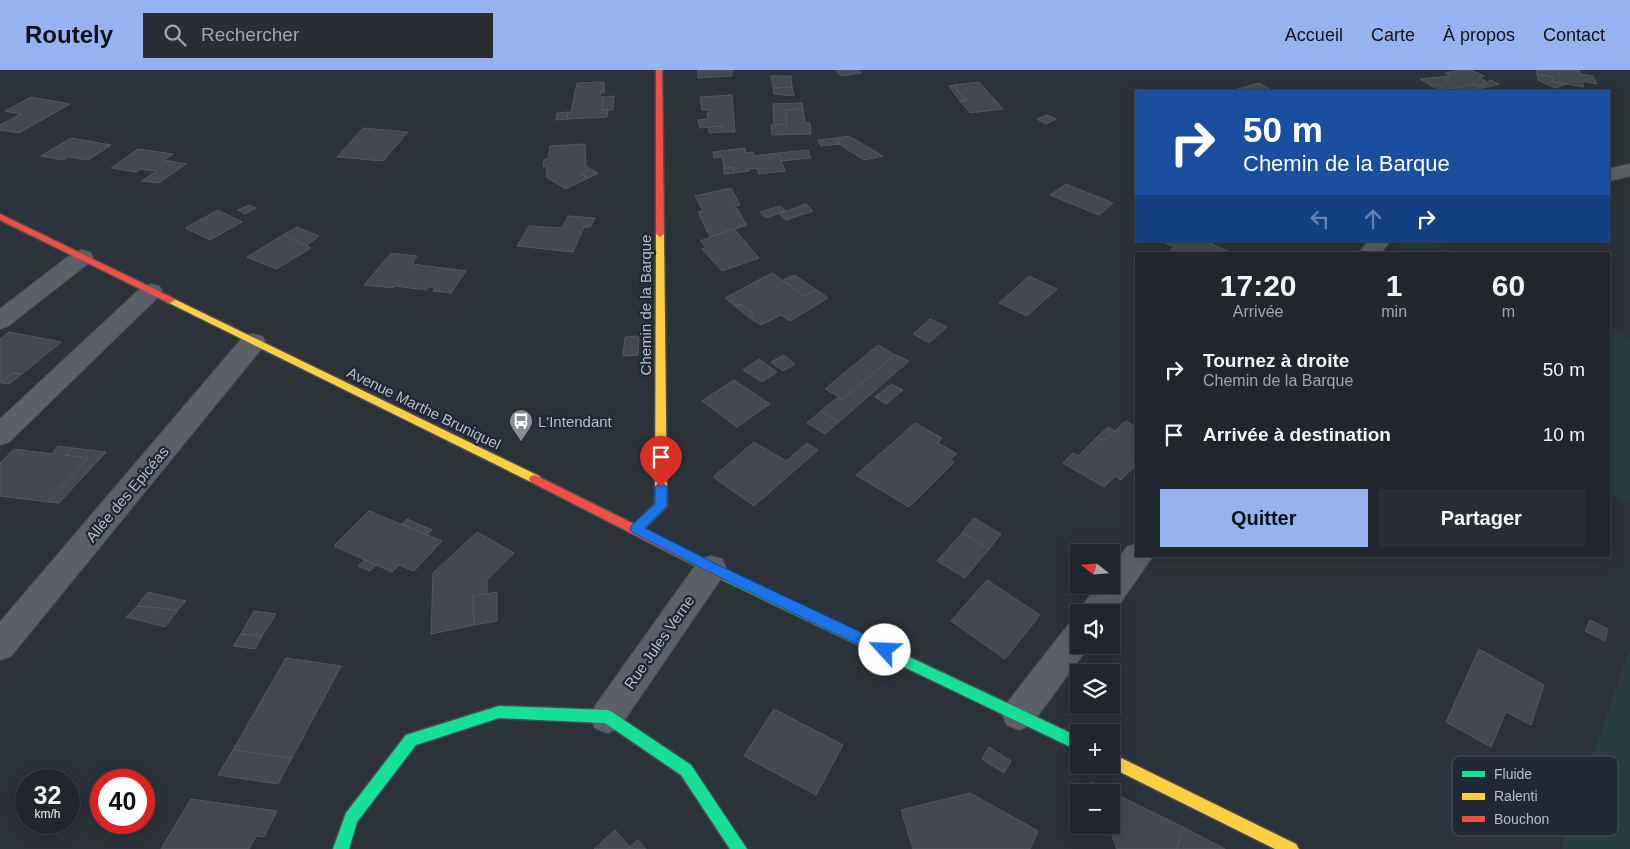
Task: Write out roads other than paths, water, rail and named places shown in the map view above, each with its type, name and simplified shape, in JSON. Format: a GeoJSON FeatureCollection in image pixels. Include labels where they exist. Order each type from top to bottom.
{"type":"FeatureCollection","features":[{"type":"Feature","properties":{"kind":"street","name":"Chemin de la Barque"},"geometry":{"type":"LineString","coordinates":[[636,529],[661,506],[659,70]]}},
{"type":"Feature","properties":{"kind":"street"},"geometry":{"type":"LineString","coordinates":[[1610,175],[1630,170]]}},
{"type":"Feature","properties":{"kind":"street","name":"Avenue Marthe Bruniquel"},"geometry":{"type":"LineString","coordinates":[[0,217],[636,529],[711,568],[1070,740]]}},
{"type":"Feature","properties":{"kind":"street"},"geometry":{"type":"LineString","coordinates":[[1371,252],[1378,242]]}},
{"type":"Feature","properties":{"kind":"street"},"geometry":{"type":"LineString","coordinates":[[0,321],[82,257]]}},
{"type":"Feature","properties":{"kind":"street"},"geometry":{"type":"LineString","coordinates":[[0,434],[151,291]]}},
{"type":"Feature","properties":{"kind":"street","name":"Allée des Epicéas"},"geometry":{"type":"LineString","coordinates":[[0,646],[253,342]]}},
{"type":"Feature","properties":{"kind":"street"},"geometry":{"type":"LineString","coordinates":[[1102,604],[1137,557]]}},
{"type":"Feature","properties":{"kind":"street","name":"Rue Jules Verne"},"geometry":{"type":"LineString","coordinates":[[607,716],[711,568]]}},
{"type":"Feature","properties":{"kind":"street"},"geometry":{"type":"LineString","coordinates":[[1019,714],[1070,647]]}},
{"type":"Feature","properties":{"kind":"street"},"geometry":{"type":"LineString","coordinates":[[341,849],[351,818],[411,740],[500,712],[607,716],[686,770],[739,849]]}},
{"type":"Feature","properties":{"kind":"street"},"geometry":{"type":"LineString","coordinates":[[1120,764],[1291,849]]}},
{"type":"Feature","properties":{"kind":"place","name":"L'Intendant"},"geometry":{"type":"Point","coordinates":[521,442]}}]}
